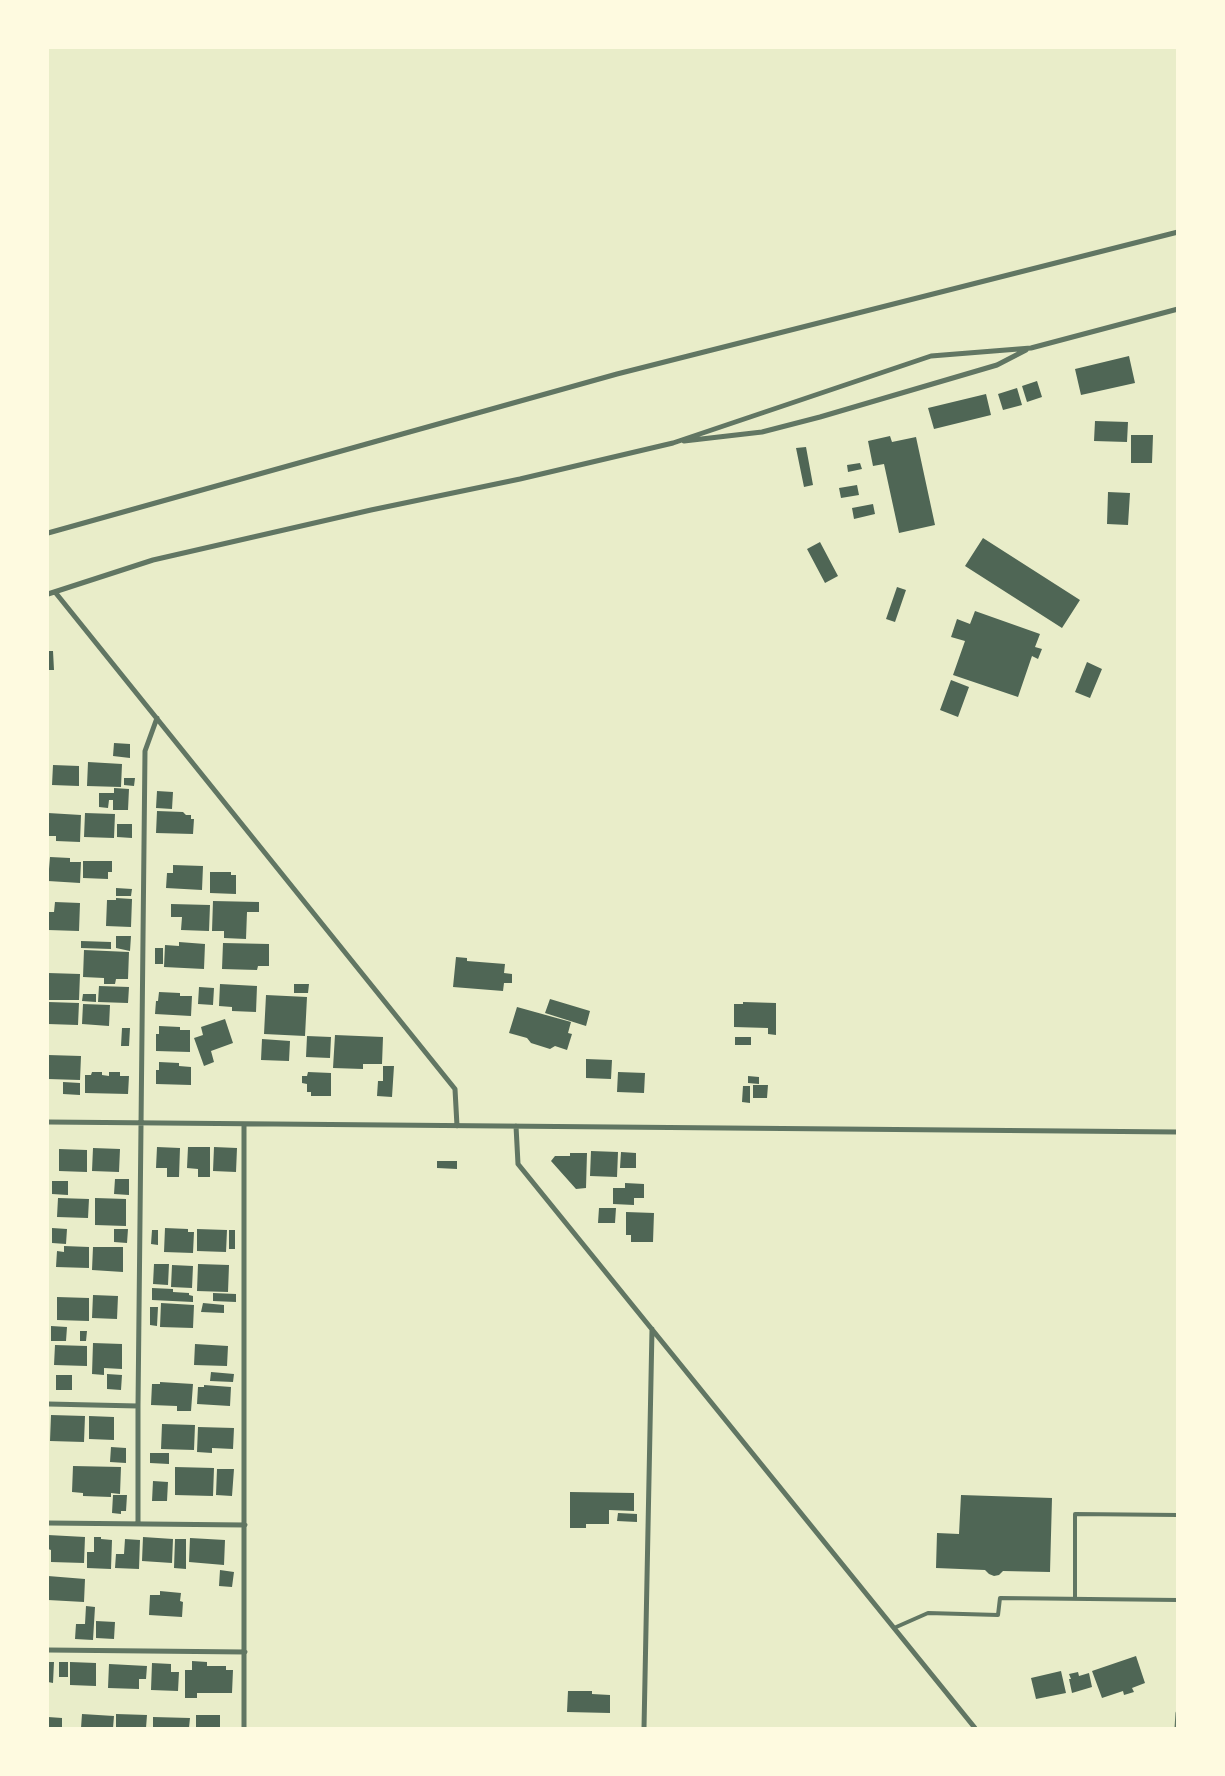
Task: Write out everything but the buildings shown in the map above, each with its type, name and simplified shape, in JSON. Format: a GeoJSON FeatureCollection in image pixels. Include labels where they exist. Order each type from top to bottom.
{"type":"FeatureCollection","features":[{"type":"Feature","properties":{"kind":"street"},"geometry":{"type":"LineString","coordinates":[[48,533],[617,374],[1178,232]]}},
{"type":"Feature","properties":{"kind":"street"},"geometry":{"type":"LineString","coordinates":[[48,594],[153,560],[371,510],[520,479],[673,443],[931,356],[1030,348],[1178,309]]}},
{"type":"Feature","properties":{"kind":"street"},"geometry":{"type":"LineString","coordinates":[[673,443],[762,432],[820,417],[997,364],[1030,348]]}},
{"type":"Feature","properties":{"kind":"street"},"geometry":{"type":"LineString","coordinates":[[54,592],[455,1088],[456,1126]]}},
{"type":"Feature","properties":{"kind":"street"},"geometry":{"type":"LineString","coordinates":[[138,1524],[144,751],[157,718]]}},
{"type":"Feature","properties":{"kind":"street"},"geometry":{"type":"LineString","coordinates":[[48,1122],[1178,1132]]}},
{"type":"Feature","properties":{"kind":"street"},"geometry":{"type":"LineString","coordinates":[[244,1124],[244,1728]]}},
{"type":"Feature","properties":{"kind":"street"},"geometry":{"type":"LineString","coordinates":[[516,1126],[518,1164],[975,1728]]}},
{"type":"Feature","properties":{"kind":"street"},"geometry":{"type":"LineString","coordinates":[[644,1728],[652,1328]]}},
{"type":"Feature","properties":{"kind":"street"},"geometry":{"type":"LineString","coordinates":[[48,1404],[138,1406]]}},
{"type":"Feature","properties":{"kind":"street"},"geometry":{"type":"LineString","coordinates":[[48,1523],[245,1526]]}},
{"type":"Feature","properties":{"kind":"street"},"geometry":{"type":"LineString","coordinates":[[48,1650],[244,1652]]}},
{"type":"Feature","properties":{"kind":"street"},"geometry":{"type":"LineString","coordinates":[[1177,1728],[1178,1713]]}},
{"type":"Feature","properties":{"kind":"lane"},"geometry":{"type":"LineString","coordinates":[[1075,1599],[1075,1514],[1178,1515]]}},
{"type":"Feature","properties":{"kind":"lane"},"geometry":{"type":"LineString","coordinates":[[894,1628],[928,1613],[998,1615],[1000,1598],[1178,1600]]}}]}
